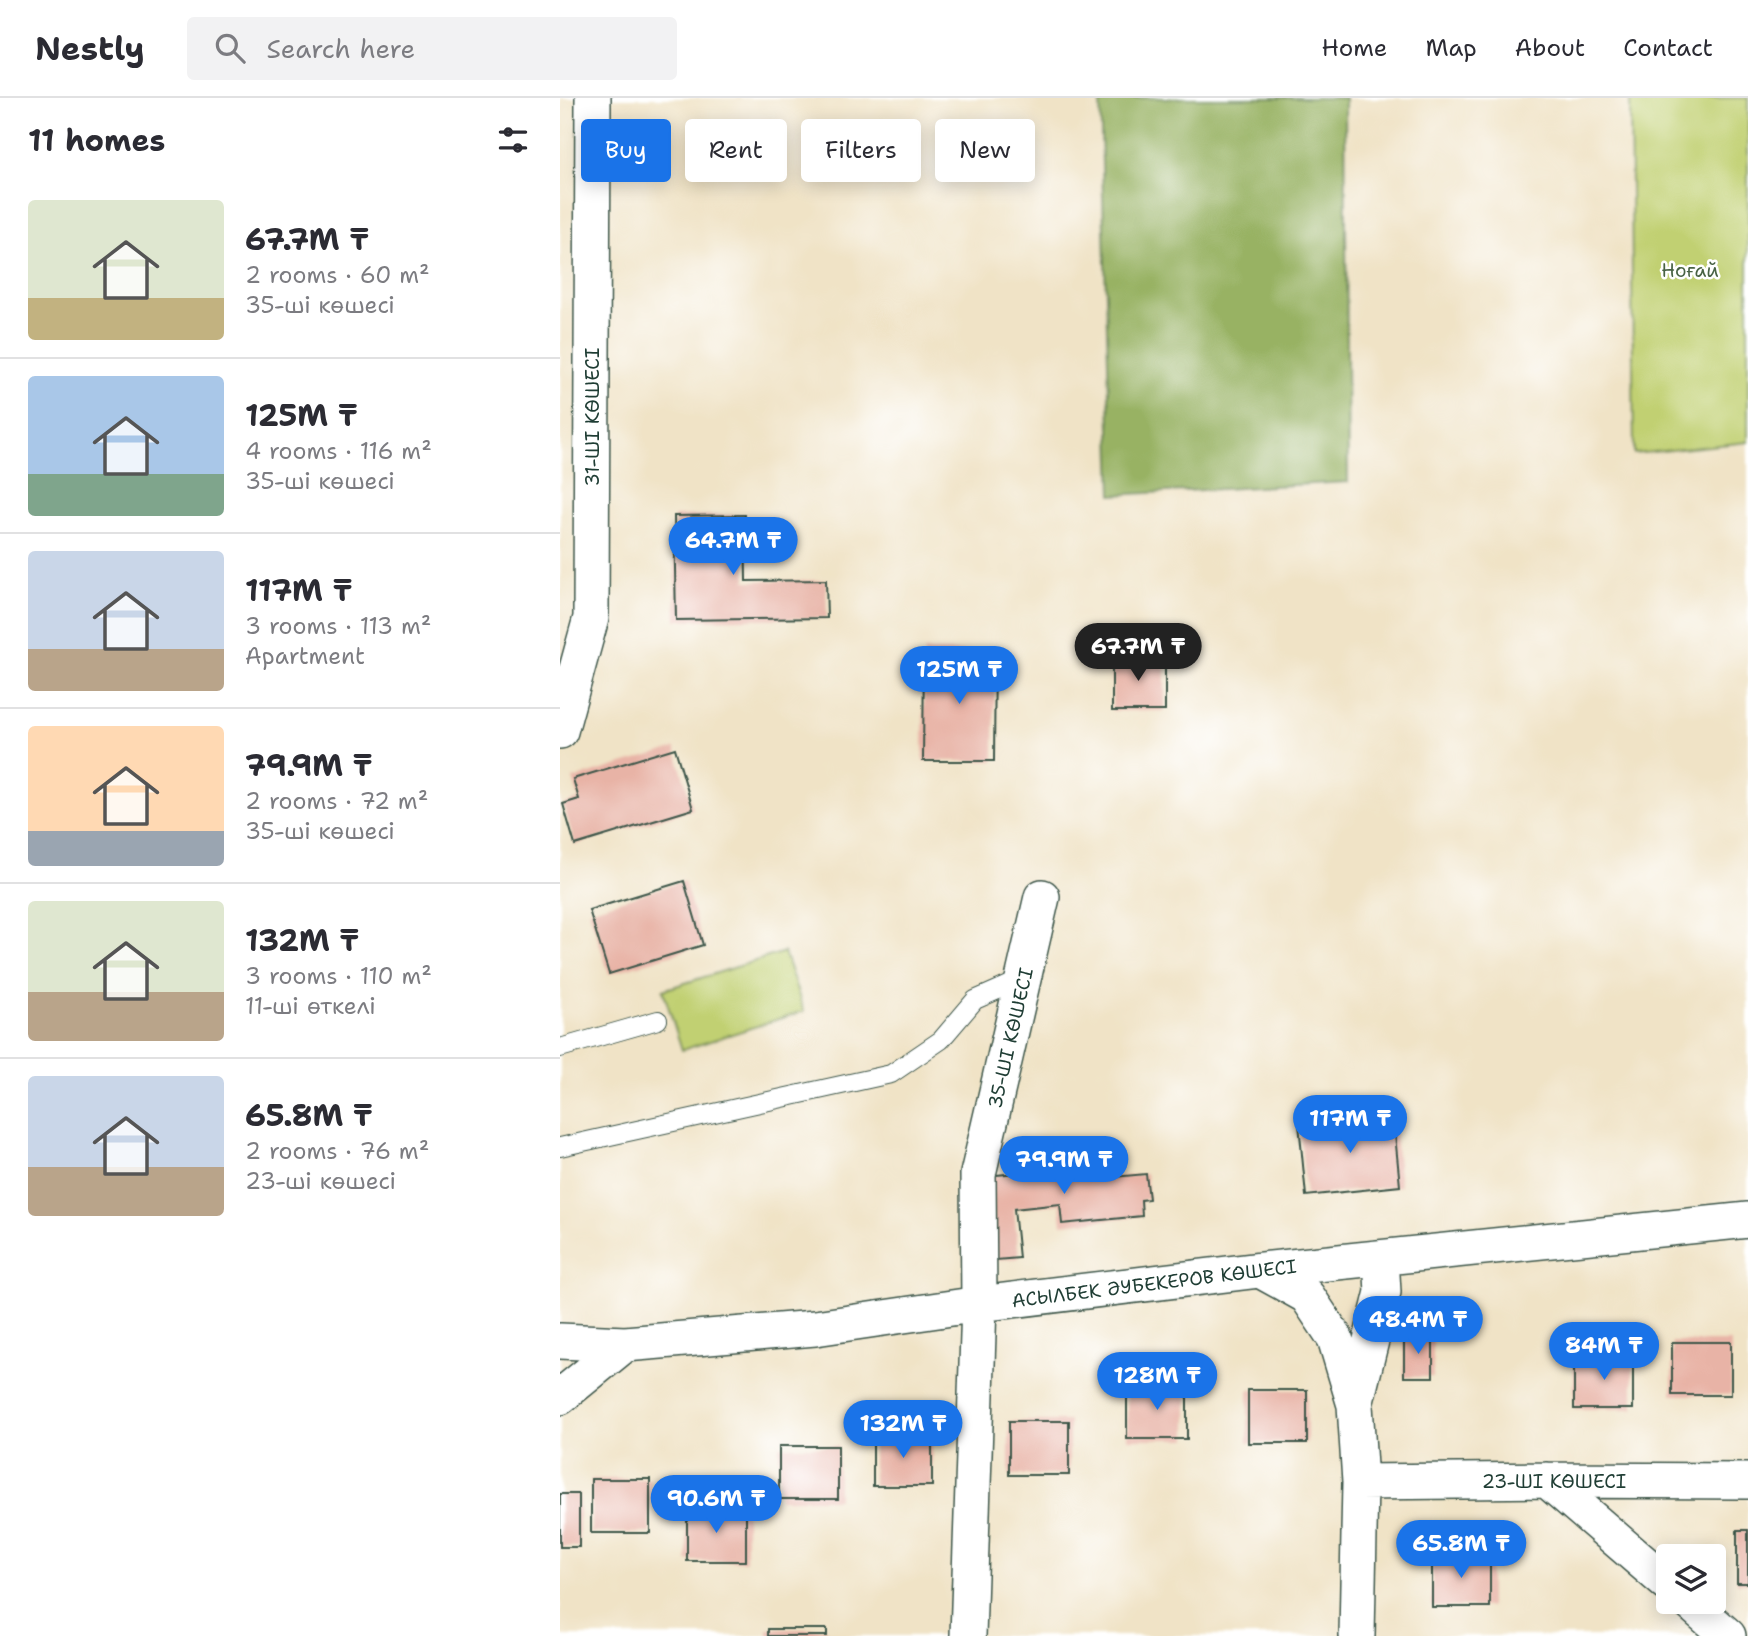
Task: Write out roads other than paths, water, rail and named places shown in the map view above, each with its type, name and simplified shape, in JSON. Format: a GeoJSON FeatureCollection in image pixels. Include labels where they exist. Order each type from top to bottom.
{"type":"FeatureCollection","features":[{"type":"Feature","properties":{"kind":"street","name":"31-ШІ КӨШЕСІ"},"geometry":{"type":"LineString","coordinates":[[560,731],[591,618],[593,98]]}},
{"type":"Feature","properties":{"kind":"street","name":"35-ШІ КӨШЕСІ"},"geometry":{"type":"LineString","coordinates":[[968,1636],[979,1304],[978,1174],[1042,897]]}},
{"type":"Feature","properties":{"kind":"street","name":"АСЫЛБЕК ӘУБЕКЕРОВ КӨШЕСІ"},"geometry":{"type":"LineString","coordinates":[[560,1341],[625,1344],[815,1328],[979,1304],[1260,1270],[1748,1220]]}},
{"type":"Feature","properties":{"kind":"street"},"geometry":{"type":"LineString","coordinates":[[1355,1405],[1383,1293],[1381,1258]]}},
{"type":"Feature","properties":{"kind":"street"},"geometry":{"type":"LineString","coordinates":[[1260,1270],[1307,1296],[1335,1338],[1355,1405],[1360,1482],[1357,1636]]}},
{"type":"Feature","properties":{"kind":"street"},"geometry":{"type":"LineString","coordinates":[[560,1398],[625,1344]]}},
{"type":"Feature","properties":{"kind":"street"},"geometry":{"type":"LineString","coordinates":[[1547,1480],[1656,1574]]}},
{"type":"Feature","properties":{"kind":"street","name":"23-ШІ КӨШЕСІ"},"geometry":{"type":"LineString","coordinates":[[1360,1482],[1748,1482]]}},
{"type":"Feature","properties":{"kind":"street"},"geometry":{"type":"LineString","coordinates":[[1703,1614],[1728,1636]]}},
{"type":"Feature","properties":{"kind":"lane"},"geometry":{"type":"LineString","coordinates":[[560,1147],[891,1074],[941,1040],[975,1000],[1025,978]]}},
{"type":"Feature","properties":{"kind":"lane"},"geometry":{"type":"LineString","coordinates":[[560,1048],[658,1020]]}},
{"type":"Feature","properties":{"kind":"park label","name":"Ноғай"},"geometry":{"type":"Point","coordinates":[1690,270]}}]}
